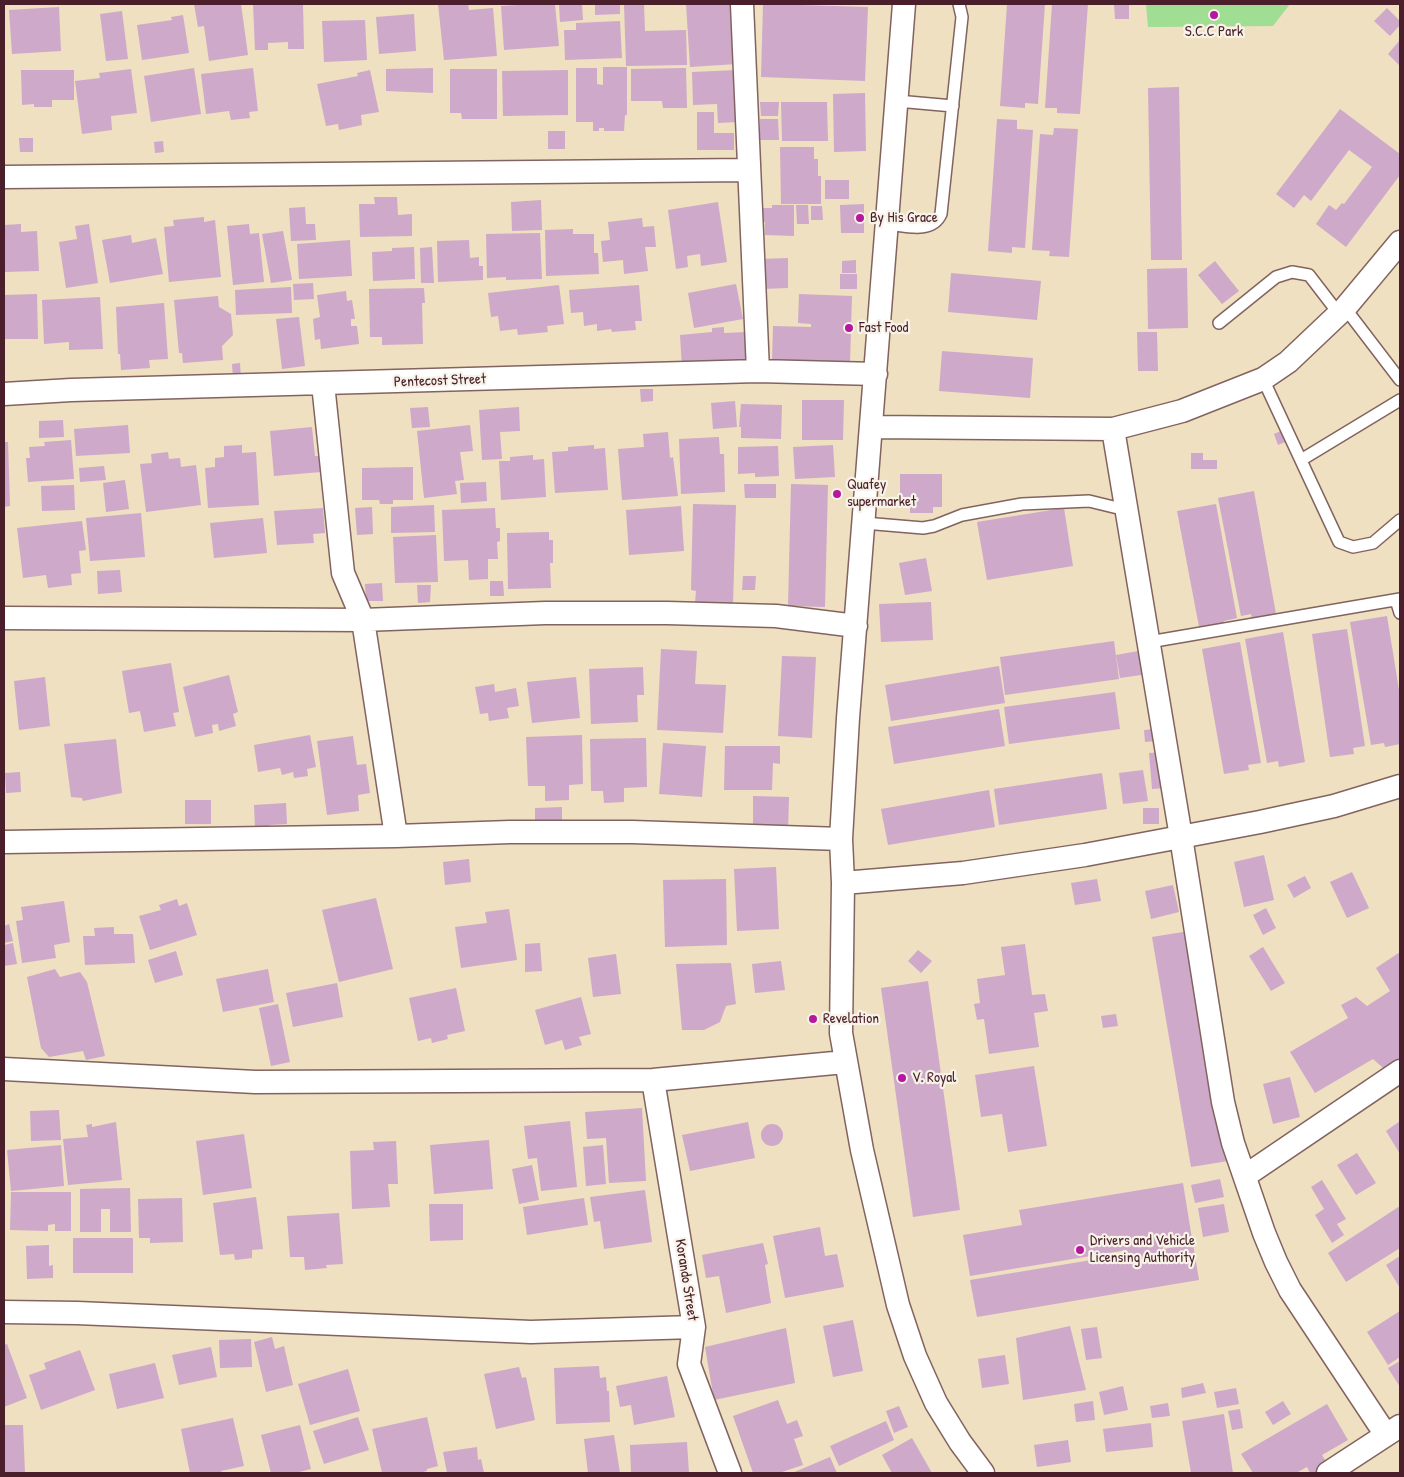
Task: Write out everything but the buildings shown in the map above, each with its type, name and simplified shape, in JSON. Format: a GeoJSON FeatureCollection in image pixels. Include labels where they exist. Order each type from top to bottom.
{"type":"FeatureCollection","features":[{"type":"Feature","properties":{"kind":"street"},"geometry":{"type":"LineString","coordinates":[[742,4],[758,371]]}},
{"type":"Feature","properties":{"kind":"street"},"geometry":{"type":"LineString","coordinates":[[904,4],[841,839],[843,882],[841,1033],[866,1169],[898,1305],[915,1356],[936,1403],[960,1442],[983,1473]]}},
{"type":"Feature","properties":{"kind":"street"},"geometry":{"type":"LineString","coordinates":[[4,177],[748,170]]}},
{"type":"Feature","properties":{"kind":"street"},"geometry":{"type":"LineString","coordinates":[[872,427],[1113,429],[1182,411],[1263,379],[1288,362],[1342,311],[1400,242]]}},
{"type":"Feature","properties":{"kind":"street","name":"Pentecost Street"},"geometry":{"type":"LineString","coordinates":[[4,394],[71,390],[758,371],[876,374]]}},
{"type":"Feature","properties":{"kind":"street"},"geometry":{"type":"LineString","coordinates":[[323,384],[343,573],[363,620],[396,836]]}},
{"type":"Feature","properties":{"kind":"street"},"geometry":{"type":"LineString","coordinates":[[1113,429],[1182,837],[1223,1102],[1233,1143],[1264,1233],[1290,1290],[1393,1431],[1328,1473]]}},
{"type":"Feature","properties":{"kind":"street"},"geometry":{"type":"LineString","coordinates":[[4,618],[363,620],[546,613],[668,613],[776,616],[856,626]]}},
{"type":"Feature","properties":{"kind":"street"},"geometry":{"type":"LineString","coordinates":[[843,882],[963,873],[1085,855],[1334,806],[1400,786]]}},
{"type":"Feature","properties":{"kind":"street"},"geometry":{"type":"LineString","coordinates":[[4,842],[396,836],[510,832],[632,832],[841,839]]}},
{"type":"Feature","properties":{"kind":"street"},"geometry":{"type":"LineString","coordinates":[[4,1069],[255,1082],[653,1080],[845,1062]]}},
{"type":"Feature","properties":{"kind":"street"},"geometry":{"type":"LineString","coordinates":[[1245,1176],[1400,1072]]}},
{"type":"Feature","properties":{"kind":"street","name":"Korando Street"},"geometry":{"type":"LineString","coordinates":[[653,1080],[694,1327],[689,1364],[730,1473]]}},
{"type":"Feature","properties":{"kind":"street"},"geometry":{"type":"LineString","coordinates":[[4,1312],[77,1312],[531,1332],[694,1327]]}},
{"type":"Feature","properties":{"kind":"lane"},"geometry":{"type":"LineString","coordinates":[[887,224],[931,226],[938,221],[941,214],[962,17],[958,4]]}},
{"type":"Feature","properties":{"kind":"lane"},"geometry":{"type":"LineString","coordinates":[[897,101],[953,106]]}},
{"type":"Feature","properties":{"kind":"lane"},"geometry":{"type":"LineString","coordinates":[[1219,323],[1276,277],[1292,272],[1309,276],[1342,311],[1400,380]]}},
{"type":"Feature","properties":{"kind":"lane"},"geometry":{"type":"LineString","coordinates":[[1263,379],[1339,542],[1354,547],[1373,543],[1400,520]]}},
{"type":"Feature","properties":{"kind":"lane"},"geometry":{"type":"LineString","coordinates":[[1301,460],[1400,400]]}},
{"type":"Feature","properties":{"kind":"lane"},"geometry":{"type":"LineString","coordinates":[[864,523],[923,528],[934,526],[962,515],[1022,504],[1088,501],[1126,510]]}},
{"type":"Feature","properties":{"kind":"lane"},"geometry":{"type":"LineString","coordinates":[[1149,642],[1398,599],[1400,613]]}},
{"type":"Feature","properties":{"kind":"green space","name":"S.C.C Park"},"geometry":{"type":"Polygon","coordinates":[[[1146,4],[1290,4],[1273,26],[1148,27],[1146,4]]]}},
{"type":"Feature","properties":{"kind":"place","name":"S.C.C Park"},"geometry":{"type":"Point","coordinates":[1214,15]}},
{"type":"Feature","properties":{"kind":"place","name":"By His Grace"},"geometry":{"type":"Point","coordinates":[860,218]}},
{"type":"Feature","properties":{"kind":"place","name":"Fast Food"},"geometry":{"type":"Point","coordinates":[849,328]}},
{"type":"Feature","properties":{"kind":"place","name":"Quafey supermarket"},"geometry":{"type":"Point","coordinates":[837,494]}},
{"type":"Feature","properties":{"kind":"place","name":"Revelation"},"geometry":{"type":"Point","coordinates":[813,1019]}},
{"type":"Feature","properties":{"kind":"place","name":"V. Royal"},"geometry":{"type":"Point","coordinates":[902,1078]}},
{"type":"Feature","properties":{"kind":"place","name":"Drivers and Vehicle Licensing Authority"},"geometry":{"type":"Point","coordinates":[1080,1250]}}]}
